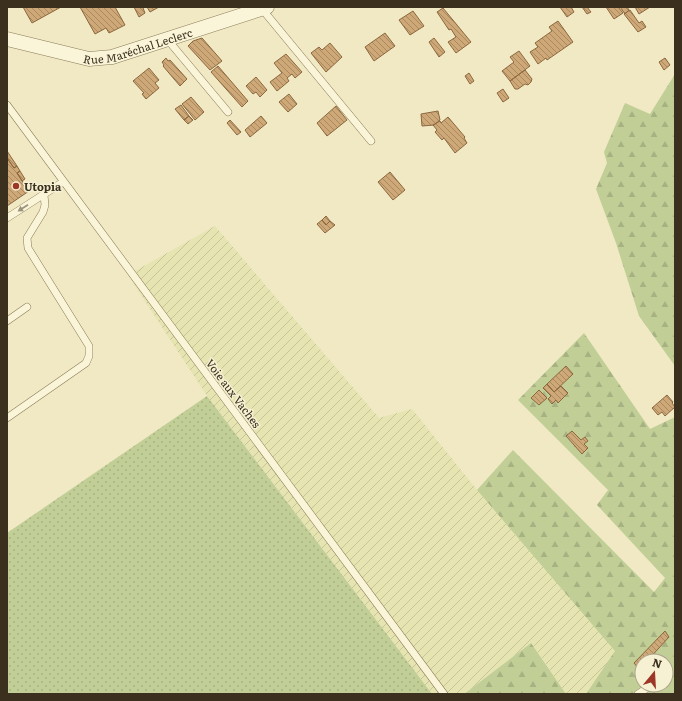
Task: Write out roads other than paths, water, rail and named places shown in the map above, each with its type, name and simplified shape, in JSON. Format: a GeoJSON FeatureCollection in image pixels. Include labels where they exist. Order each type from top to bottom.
{"type":"FeatureCollection","features":[{"type":"Feature","properties":{"kind":"street","name":"Rue Maréchal Leclerc"},"geometry":{"type":"LineString","coordinates":[[7,39],[89,59],[112,57],[264,8]]}},
{"type":"Feature","properties":{"kind":"lane"},"geometry":{"type":"LineString","coordinates":[[264,8],[371,141]]}},
{"type":"Feature","properties":{"kind":"lane"},"geometry":{"type":"LineString","coordinates":[[167,39],[228,112]]}},
{"type":"Feature","properties":{"kind":"lane","name":"Voie aux Vaches"},"geometry":{"type":"LineString","coordinates":[[7,105],[444,694]]}},
{"type":"Feature","properties":{"kind":"lane"},"geometry":{"type":"LineString","coordinates":[[7,218],[63,182]]}},
{"type":"Feature","properties":{"kind":"lane"},"geometry":{"type":"LineString","coordinates":[[7,418],[86,363],[89,356],[88,346],[28,248],[27,238],[45,205],[44,195]]}},
{"type":"Feature","properties":{"kind":"lane"},"geometry":{"type":"LineString","coordinates":[[7,321],[27,307]]}},
{"type":"Feature","properties":{"kind":"place","name":"Utopia"},"geometry":{"type":"Point","coordinates":[16,186]}}]}
